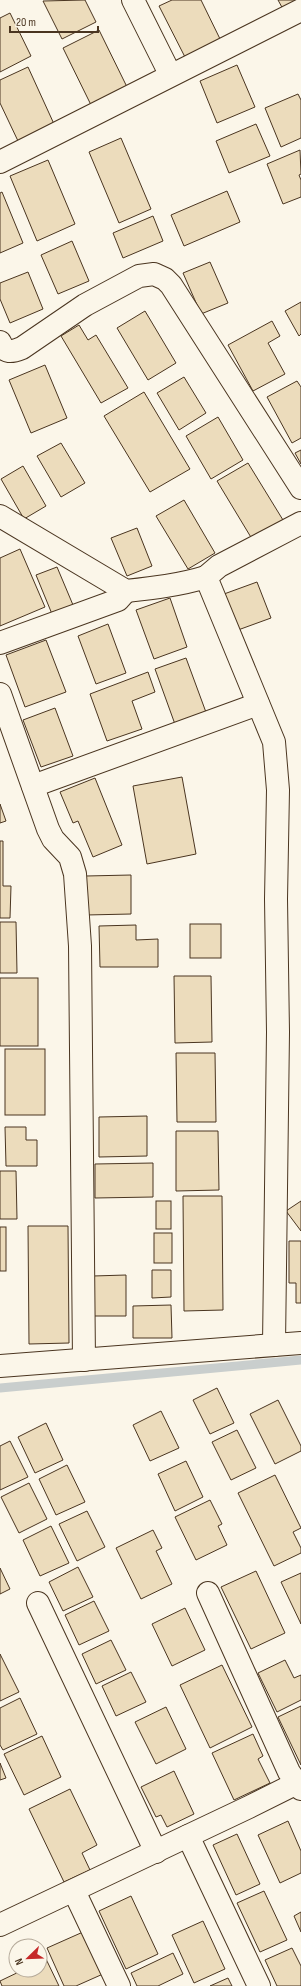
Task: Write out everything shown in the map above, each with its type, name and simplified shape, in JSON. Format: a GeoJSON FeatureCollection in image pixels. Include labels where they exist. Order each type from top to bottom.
{"type":"FeatureCollection","features":[{"type":"Feature","properties":{"kind":"street"},"geometry":{"type":"LineString","coordinates":[[133,0],[170,74]]}},
{"type":"Feature","properties":{"kind":"street"},"geometry":{"type":"LineString","coordinates":[[0,162],[170,74],[301,10]]}},
{"type":"Feature","properties":{"kind":"street"},"geometry":{"type":"LineString","coordinates":[[0,342],[4,350],[9,352],[15,351],[85,305],[139,276],[154,274],[165,279],[171,285],[301,488]]}},
{"type":"Feature","properties":{"kind":"street"},"geometry":{"type":"LineString","coordinates":[[0,516],[126,590],[146,590],[188,583],[206,577],[219,566],[301,523]]}},
{"type":"Feature","properties":{"kind":"street"},"geometry":{"type":"LineString","coordinates":[[206,577],[274,742],[278,790],[276,899],[278,1032],[274,1345]]}},
{"type":"Feature","properties":{"kind":"street"},"geometry":{"type":"LineString","coordinates":[[0,643],[118,600],[126,590]]}},
{"type":"Feature","properties":{"kind":"street"},"geometry":{"type":"LineString","coordinates":[[0,694],[53,839],[70,857],[75,874],[80,946],[84,1360]]}},
{"type":"Feature","properties":{"kind":"street"},"geometry":{"type":"LineString","coordinates":[[33,786],[258,704]]}},
{"type":"Feature","properties":{"kind":"street"},"geometry":{"type":"LineString","coordinates":[[0,1366],[301,1343]]}},
{"type":"Feature","properties":{"kind":"street"},"geometry":{"type":"LineString","coordinates":[[0,1926],[300,1784],[289,1772],[208,1593]]}},
{"type":"Feature","properties":{"kind":"street"},"geometry":{"type":"LineString","coordinates":[[38,1602],[156,1852]]}},
{"type":"Feature","properties":{"kind":"street"},"geometry":{"type":"LineString","coordinates":[[188,1836],[259,1986]]}},
{"type":"Feature","properties":{"kind":"street"},"geometry":{"type":"LineString","coordinates":[[74,1891],[119,1986]]}},
{"type":"Feature","properties":{"kind":"building"},"geometry":{"type":"Polygon","coordinates":[[[85,0],[96,22],[62,39],[43,1],[85,0]]]}},
{"type":"Feature","properties":{"kind":"building"},"geometry":{"type":"Polygon","coordinates":[[[172,0],[201,0],[222,43],[187,61],[159,6],[172,0]]]}},
{"type":"Feature","properties":{"kind":"building"},"geometry":{"type":"Polygon","coordinates":[[[278,0],[301,0],[284,11],[278,0]]]}},
{"type":"Feature","properties":{"kind":"building"},"geometry":{"type":"Polygon","coordinates":[[[10,13],[31,56],[0,72],[0,18],[10,13]]]}},
{"type":"Feature","properties":{"kind":"building"},"geometry":{"type":"Polygon","coordinates":[[[99,30],[128,89],[92,107],[63,48],[99,30]]]}},
{"type":"Feature","properties":{"kind":"building"},"geometry":{"type":"Polygon","coordinates":[[[237,65],[255,107],[217,123],[200,81],[237,65]]]}},
{"type":"Feature","properties":{"kind":"building"},"geometry":{"type":"Polygon","coordinates":[[[28,67],[54,124],[18,141],[0,103],[0,80],[28,67]]]}},
{"type":"Feature","properties":{"kind":"building"},"geometry":{"type":"Polygon","coordinates":[[[298,94],[301,100],[301,138],[281,147],[265,108],[298,94]]]}},
{"type":"Feature","properties":{"kind":"building"},"geometry":{"type":"Polygon","coordinates":[[[256,124],[270,156],[229,173],[216,141],[256,124]]]}},
{"type":"Feature","properties":{"kind":"building"},"geometry":{"type":"Polygon","coordinates":[[[121,138],[151,209],[119,223],[89,152],[121,138]]]}},
{"type":"Feature","properties":{"kind":"building"},"geometry":{"type":"Polygon","coordinates":[[[300,150],[301,174],[299,175],[301,180],[301,197],[283,204],[267,164],[300,150]]]}},
{"type":"Feature","properties":{"kind":"building"},"geometry":{"type":"Polygon","coordinates":[[[48,160],[75,224],[37,241],[10,176],[48,160]]]}},
{"type":"Feature","properties":{"kind":"building"},"geometry":{"type":"Polygon","coordinates":[[[227,191],[240,222],[184,246],[171,215],[227,191]]]}},
{"type":"Feature","properties":{"kind":"building"},"geometry":{"type":"Polygon","coordinates":[[[2,192],[23,243],[0,253],[0,193],[2,192]]]}},
{"type":"Feature","properties":{"kind":"building"},"geometry":{"type":"Polygon","coordinates":[[[153,216],[163,241],[123,258],[113,233],[153,216]]]}},
{"type":"Feature","properties":{"kind":"building"},"geometry":{"type":"Polygon","coordinates":[[[72,241],[89,281],[58,294],[41,255],[72,241]]]}},
{"type":"Feature","properties":{"kind":"building"},"geometry":{"type":"Polygon","coordinates":[[[210,262],[228,303],[201,314],[183,273],[210,262]]]}},
{"type":"Feature","properties":{"kind":"building"},"geometry":{"type":"Polygon","coordinates":[[[28,272],[43,309],[10,323],[0,299],[0,283],[28,272]]]}},
{"type":"Feature","properties":{"kind":"building"},"geometry":{"type":"Polygon","coordinates":[[[301,302],[301,334],[299,336],[285,311],[301,302]]]}},
{"type":"Feature","properties":{"kind":"building"},"geometry":{"type":"Polygon","coordinates":[[[145,311],[176,363],[148,380],[117,328],[145,311]]]}},
{"type":"Feature","properties":{"kind":"building"},"geometry":{"type":"Polygon","coordinates":[[[272,321],[280,336],[268,343],[285,374],[253,391],[228,345],[272,321]]]}},
{"type":"Feature","properties":{"kind":"building"},"geometry":{"type":"Polygon","coordinates":[[[79,325],[88,340],[96,335],[128,388],[101,403],[61,336],[79,325]]]}},
{"type":"Feature","properties":{"kind":"building"},"geometry":{"type":"Polygon","coordinates":[[[45,365],[67,418],[31,433],[9,380],[45,365]]]}},
{"type":"Feature","properties":{"kind":"building"},"geometry":{"type":"Polygon","coordinates":[[[184,377],[206,413],[179,430],[157,393],[184,377]]]}},
{"type":"Feature","properties":{"kind":"building"},"geometry":{"type":"Polygon","coordinates":[[[297,381],[301,387],[301,438],[292,443],[267,397],[297,381]]]}},
{"type":"Feature","properties":{"kind":"building"},"geometry":{"type":"Polygon","coordinates":[[[144,392],[190,469],[150,492],[104,416],[144,392]]]}},
{"type":"Feature","properties":{"kind":"building"},"geometry":{"type":"Polygon","coordinates":[[[218,417],[243,460],[211,479],[186,436],[218,417]]]}},
{"type":"Feature","properties":{"kind":"building"},"geometry":{"type":"Polygon","coordinates":[[[61,443],[85,483],[61,497],[37,456],[61,443]]]}},
{"type":"Feature","properties":{"kind":"building"},"geometry":{"type":"Polygon","coordinates":[[[301,450],[301,464],[295,453],[301,450]]]}},
{"type":"Feature","properties":{"kind":"building"},"geometry":{"type":"Polygon","coordinates":[[[248,463],[283,520],[252,539],[217,481],[248,463]]]}},
{"type":"Feature","properties":{"kind":"building"},"geometry":{"type":"Polygon","coordinates":[[[23,466],[46,506],[24,519],[1,479],[23,466]]]}},
{"type":"Feature","properties":{"kind":"building"},"geometry":{"type":"Polygon","coordinates":[[[184,500],[215,553],[188,569],[156,516],[184,500]]]}},
{"type":"Feature","properties":{"kind":"building"},"geometry":{"type":"Polygon","coordinates":[[[137,528],[152,566],[127,576],[111,538],[137,528]]]}},
{"type":"Feature","properties":{"kind":"building"},"geometry":{"type":"Polygon","coordinates":[[[20,549],[45,607],[0,626],[0,558],[20,549]]]}},
{"type":"Feature","properties":{"kind":"building"},"geometry":{"type":"Polygon","coordinates":[[[57,567],[73,605],[52,614],[36,575],[57,567]]]}},
{"type":"Feature","properties":{"kind":"building"},"geometry":{"type":"Polygon","coordinates":[[[257,582],[271,618],[238,630],[224,594],[257,582]]]}},
{"type":"Feature","properties":{"kind":"building"},"geometry":{"type":"Polygon","coordinates":[[[170,598],[187,647],[154,659],[136,610],[170,598]]]}},
{"type":"Feature","properties":{"kind":"building"},"geometry":{"type":"Polygon","coordinates":[[[108,624],[126,673],[96,684],[78,636],[108,624]]]}},
{"type":"Feature","properties":{"kind":"building"},"geometry":{"type":"Polygon","coordinates":[[[46,640],[66,692],[25,707],[6,655],[46,640]]]}},
{"type":"Feature","properties":{"kind":"building"},"geometry":{"type":"Polygon","coordinates":[[[186,658],[207,715],[176,727],[155,669],[186,658]]]}},
{"type":"Feature","properties":{"kind":"building"},"geometry":{"type":"Polygon","coordinates":[[[148,672],[155,692],[132,701],[142,729],[107,741],[90,694],[148,672]]]}},
{"type":"Feature","properties":{"kind":"building"},"geometry":{"type":"Polygon","coordinates":[[[55,708],[73,756],[41,767],[23,720],[55,708]]]}},
{"type":"Feature","properties":{"kind":"building"},"geometry":{"type":"Polygon","coordinates":[[[182,777],[196,854],[147,864],[133,786],[182,777]]]}},
{"type":"Feature","properties":{"kind":"building"},"geometry":{"type":"Polygon","coordinates":[[[95,778],[122,845],[93,857],[78,821],[73,823],[60,792],[95,778]]]}},
{"type":"Feature","properties":{"kind":"building"},"geometry":{"type":"Polygon","coordinates":[[[0,804],[6,821],[0,823],[0,804]]]}},
{"type":"Feature","properties":{"kind":"building"},"geometry":{"type":"Polygon","coordinates":[[[0,841],[3,841],[3,886],[11,886],[10,918],[0,918],[0,841]]]}},
{"type":"Feature","properties":{"kind":"building"},"geometry":{"type":"Polygon","coordinates":[[[131,875],[131,914],[86,915],[86,876],[131,875]]]}},
{"type":"Feature","properties":{"kind":"building"},"geometry":{"type":"Polygon","coordinates":[[[0,922],[16,922],[17,973],[0,973],[0,922]]]}},
{"type":"Feature","properties":{"kind":"building"},"geometry":{"type":"Polygon","coordinates":[[[190,924],[221,924],[221,958],[190,958],[190,924]]]}},
{"type":"Feature","properties":{"kind":"building"},"geometry":{"type":"Polygon","coordinates":[[[136,925],[136,940],[158,939],[158,967],[100,967],[99,926],[136,925]]]}},
{"type":"Feature","properties":{"kind":"building"},"geometry":{"type":"Polygon","coordinates":[[[174,976],[211,976],[212,1042],[175,1043],[174,976]]]}},
{"type":"Feature","properties":{"kind":"building"},"geometry":{"type":"Polygon","coordinates":[[[0,978],[38,978],[38,1046],[0,1046],[0,978]]]}},
{"type":"Feature","properties":{"kind":"building"},"geometry":{"type":"Polygon","coordinates":[[[5,1049],[45,1049],[45,1115],[5,1115],[5,1049]]]}},
{"type":"Feature","properties":{"kind":"building"},"geometry":{"type":"Polygon","coordinates":[[[176,1053],[215,1053],[216,1122],[177,1122],[176,1053]]]}},
{"type":"Feature","properties":{"kind":"building"},"geometry":{"type":"Polygon","coordinates":[[[147,1116],[147,1156],[99,1157],[99,1117],[147,1116]]]}},
{"type":"Feature","properties":{"kind":"building"},"geometry":{"type":"Polygon","coordinates":[[[5,1127],[26,1127],[26,1140],[37,1140],[37,1166],[6,1166],[5,1127]]]}},
{"type":"Feature","properties":{"kind":"building"},"geometry":{"type":"Polygon","coordinates":[[[176,1131],[218,1131],[219,1190],[176,1191],[176,1131]]]}},
{"type":"Feature","properties":{"kind":"building"},"geometry":{"type":"Polygon","coordinates":[[[153,1163],[153,1197],[95,1198],[95,1164],[153,1163]]]}},
{"type":"Feature","properties":{"kind":"building"},"geometry":{"type":"Polygon","coordinates":[[[0,1171],[16,1171],[17,1219],[0,1219],[0,1171]]]}},
{"type":"Feature","properties":{"kind":"building"},"geometry":{"type":"Polygon","coordinates":[[[183,1196],[222,1196],[223,1310],[184,1311],[183,1196]]]}},
{"type":"Feature","properties":{"kind":"building"},"geometry":{"type":"Polygon","coordinates":[[[156,1201],[171,1201],[171,1229],[156,1229],[156,1201]]]}},
{"type":"Feature","properties":{"kind":"building"},"geometry":{"type":"Polygon","coordinates":[[[301,1201],[301,1231],[286,1211],[301,1201]]]}},
{"type":"Feature","properties":{"kind":"building"},"geometry":{"type":"Polygon","coordinates":[[[28,1226],[68,1226],[69,1343],[29,1344],[28,1226]]]}},
{"type":"Feature","properties":{"kind":"building"},"geometry":{"type":"Polygon","coordinates":[[[0,1227],[6,1227],[6,1271],[0,1271],[0,1227]]]}},
{"type":"Feature","properties":{"kind":"building"},"geometry":{"type":"Polygon","coordinates":[[[154,1233],[172,1233],[172,1263],[154,1263],[154,1233]]]}},
{"type":"Feature","properties":{"kind":"building"},"geometry":{"type":"Polygon","coordinates":[[[289,1241],[301,1241],[301,1303],[296,1303],[296,1283],[289,1283],[289,1241]]]}},
{"type":"Feature","properties":{"kind":"building"},"geometry":{"type":"Polygon","coordinates":[[[152,1270],[171,1270],[171,1297],[152,1298],[152,1270]]]}},
{"type":"Feature","properties":{"kind":"building"},"geometry":{"type":"Polygon","coordinates":[[[126,1275],[126,1316],[94,1316],[93,1276],[126,1275]]]}},
{"type":"Feature","properties":{"kind":"building"},"geometry":{"type":"Polygon","coordinates":[[[171,1305],[172,1338],[133,1338],[133,1306],[171,1305]]]}},
{"type":"Feature","properties":{"kind":"building"},"geometry":{"type":"Polygon","coordinates":[[[217,1388],[234,1423],[210,1434],[193,1400],[217,1388]]]}},
{"type":"Feature","properties":{"kind":"building"},"geometry":{"type":"Polygon","coordinates":[[[278,1400],[301,1446],[301,1451],[275,1464],[250,1414],[278,1400]]]}},
{"type":"Feature","properties":{"kind":"building"},"geometry":{"type":"Polygon","coordinates":[[[161,1411],[179,1448],[150,1461],[133,1425],[161,1411]]]}},
{"type":"Feature","properties":{"kind":"building"},"geometry":{"type":"Polygon","coordinates":[[[46,1423],[63,1460],[35,1473],[18,1437],[46,1423]]]}},
{"type":"Feature","properties":{"kind":"building"},"geometry":{"type":"Polygon","coordinates":[[[237,1430],[256,1468],[231,1480],[212,1442],[237,1430]]]}},
{"type":"Feature","properties":{"kind":"building"},"geometry":{"type":"Polygon","coordinates":[[[10,1441],[28,1477],[0,1490],[0,1446],[10,1441]]]}},
{"type":"Feature","properties":{"kind":"building"},"geometry":{"type":"Polygon","coordinates":[[[186,1461],[203,1497],[175,1511],[158,1474],[186,1461]]]}},
{"type":"Feature","properties":{"kind":"building"},"geometry":{"type":"Polygon","coordinates":[[[67,1465],[85,1502],[56,1515],[39,1479],[67,1465]]]}},
{"type":"Feature","properties":{"kind":"building"},"geometry":{"type":"Polygon","coordinates":[[[275,1475],[301,1528],[293,1532],[301,1548],[301,1553],[274,1566],[238,1493],[275,1475]]]}},
{"type":"Feature","properties":{"kind":"building"},"geometry":{"type":"Polygon","coordinates":[[[29,1483],[47,1519],[19,1533],[1,1497],[29,1483]]]}},
{"type":"Feature","properties":{"kind":"building"},"geometry":{"type":"Polygon","coordinates":[[[210,1500],[222,1524],[218,1526],[227,1545],[196,1560],[175,1517],[210,1500]]]}},
{"type":"Feature","properties":{"kind":"building"},"geometry":{"type":"Polygon","coordinates":[[[87,1511],[105,1547],[77,1561],[59,1524],[87,1511]]]}},
{"type":"Feature","properties":{"kind":"building"},"geometry":{"type":"Polygon","coordinates":[[[51,1526],[69,1563],[40,1576],[23,1540],[51,1526]]]}},
{"type":"Feature","properties":{"kind":"building"},"geometry":{"type":"Polygon","coordinates":[[[153,1530],[162,1548],[156,1551],[172,1584],[141,1599],[116,1548],[153,1530]]]}},
{"type":"Feature","properties":{"kind":"building"},"geometry":{"type":"Polygon","coordinates":[[[78,1567],[93,1597],[63,1611],[49,1582],[78,1567]]]}},
{"type":"Feature","properties":{"kind":"building"},"geometry":{"type":"Polygon","coordinates":[[[0,1568],[10,1589],[0,1594],[0,1568]]]}},
{"type":"Feature","properties":{"kind":"building"},"geometry":{"type":"Polygon","coordinates":[[[256,1571],[285,1633],[251,1649],[221,1587],[256,1571]]]}},
{"type":"Feature","properties":{"kind":"building"},"geometry":{"type":"Polygon","coordinates":[[[301,1573],[301,1624],[281,1582],[301,1573]]]}},
{"type":"Feature","properties":{"kind":"building"},"geometry":{"type":"Polygon","coordinates":[[[94,1601],[109,1631],[79,1645],[65,1615],[94,1601]]]}},
{"type":"Feature","properties":{"kind":"building"},"geometry":{"type":"Polygon","coordinates":[[[185,1608],[205,1650],[172,1666],[152,1624],[185,1608]]]}},
{"type":"Feature","properties":{"kind":"building"},"geometry":{"type":"Polygon","coordinates":[[[111,1640],[126,1670],[96,1684],[82,1654],[111,1640]]]}},
{"type":"Feature","properties":{"kind":"building"},"geometry":{"type":"Polygon","coordinates":[[[0,1654],[19,1692],[0,1701],[0,1654]]]}},
{"type":"Feature","properties":{"kind":"building"},"geometry":{"type":"Polygon","coordinates":[[[285,1660],[294,1678],[301,1675],[301,1700],[277,1712],[258,1673],[285,1660]]]}},
{"type":"Feature","properties":{"kind":"building"},"geometry":{"type":"Polygon","coordinates":[[[222,1665],[252,1727],[210,1748],[180,1685],[222,1665]]]}},
{"type":"Feature","properties":{"kind":"building"},"geometry":{"type":"Polygon","coordinates":[[[131,1672],[146,1702],[116,1716],[102,1686],[131,1672]]]}},
{"type":"Feature","properties":{"kind":"building"},"geometry":{"type":"Polygon","coordinates":[[[20,1698],[37,1734],[3,1750],[0,1745],[0,1708],[20,1698]]]}},
{"type":"Feature","properties":{"kind":"building"},"geometry":{"type":"Polygon","coordinates":[[[301,1706],[301,1765],[278,1717],[301,1706]]]}},
{"type":"Feature","properties":{"kind":"building"},"geometry":{"type":"Polygon","coordinates":[[[166,1707],[186,1749],[156,1764],[135,1722],[166,1707]]]}},
{"type":"Feature","properties":{"kind":"building"},"geometry":{"type":"Polygon","coordinates":[[[253,1734],[263,1756],[258,1759],[270,1783],[234,1800],[212,1753],[253,1734]]]}},
{"type":"Feature","properties":{"kind":"building"},"geometry":{"type":"Polygon","coordinates":[[[42,1736],[61,1777],[24,1795],[4,1754],[42,1736]]]}},
{"type":"Feature","properties":{"kind":"building"},"geometry":{"type":"Polygon","coordinates":[[[0,1763],[6,1778],[0,1780],[0,1763]]]}},
{"type":"Feature","properties":{"kind":"building"},"geometry":{"type":"Polygon","coordinates":[[[174,1771],[194,1814],[167,1827],[161,1815],[156,1817],[141,1787],[174,1771]]]}},
{"type":"Feature","properties":{"kind":"building"},"geometry":{"type":"Polygon","coordinates":[[[70,1789],[97,1845],[82,1853],[90,1870],[64,1882],[29,1809],[70,1789]]]}},
{"type":"Feature","properties":{"kind":"building"},"geometry":{"type":"Polygon","coordinates":[[[288,1821],[301,1851],[301,1873],[280,1883],[258,1835],[288,1821]]]}},
{"type":"Feature","properties":{"kind":"building"},"geometry":{"type":"Polygon","coordinates":[[[237,1834],[260,1884],[236,1895],[213,1845],[237,1834]]]}},
{"type":"Feature","properties":{"kind":"building"},"geometry":{"type":"Polygon","coordinates":[[[264,1891],[287,1940],[260,1952],[237,1903],[264,1891]]]}},
{"type":"Feature","properties":{"kind":"building"},"geometry":{"type":"Polygon","coordinates":[[[131,1896],[158,1954],[126,1969],[99,1911],[131,1896]]]}},
{"type":"Feature","properties":{"kind":"building"},"geometry":{"type":"Polygon","coordinates":[[[301,1912],[301,1932],[294,1916],[301,1912]]]}},
{"type":"Feature","properties":{"kind":"building"},"geometry":{"type":"Polygon","coordinates":[[[203,1921],[225,1969],[194,1983],[172,1935],[203,1921]]]}},
{"type":"Feature","properties":{"kind":"building"},"geometry":{"type":"Polygon","coordinates":[[[83,1932],[103,1974],[76,1986],[64,1986],[48,1948],[83,1932]]]}},
{"type":"Feature","properties":{"kind":"building"},"geometry":{"type":"Polygon","coordinates":[[[292,1948],[301,1966],[301,1986],[277,1986],[265,1960],[292,1948]]]}},
{"type":"Feature","properties":{"kind":"building"},"geometry":{"type":"Polygon","coordinates":[[[173,1953],[183,1974],[158,1986],[137,1986],[131,1973],[173,1953]]]}},
{"type":"Feature","properties":{"kind":"building"},"geometry":{"type":"Polygon","coordinates":[[[48,1963],[59,1986],[2,1986],[0,1981],[8,1977],[48,1978],[48,1963]]]}},
{"type":"Feature","properties":{"kind":"building"},"geometry":{"type":"Polygon","coordinates":[[[228,1978],[232,1986],[210,1986],[228,1978]]]}},
{"type":"Feature","properties":{"kind":"waterway"},"geometry":{"type":"LineString","coordinates":[[0,1388],[301,1360]]}}]}
